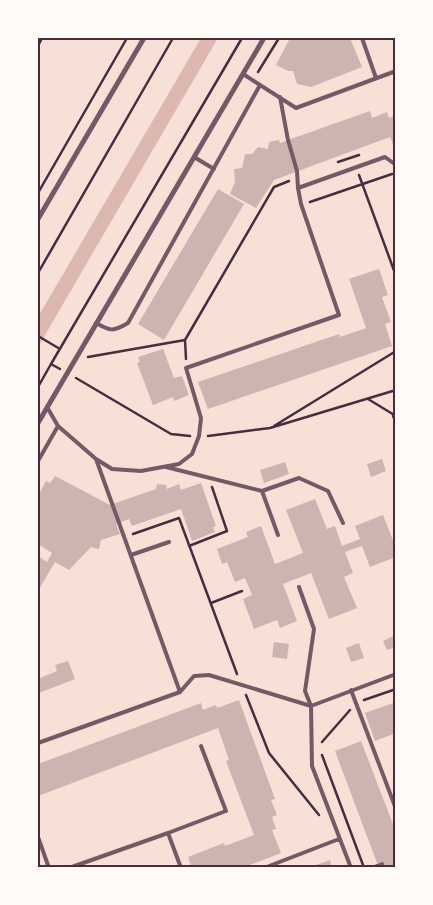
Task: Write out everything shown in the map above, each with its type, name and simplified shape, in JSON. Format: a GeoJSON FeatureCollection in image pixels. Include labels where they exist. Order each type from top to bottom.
{"type":"FeatureCollection","features":[{"type":"Feature","properties":{"kind":"street"},"geometry":{"type":"LineString","coordinates":[[38,219],[144,38]]}},
{"type":"Feature","properties":{"kind":"street"},"geometry":{"type":"LineString","coordinates":[[38,423],[264,38]]}},
{"type":"Feature","properties":{"kind":"lane"},"geometry":{"type":"LineString","coordinates":[[362,38],[376,78]]}},
{"type":"Feature","properties":{"kind":"lane"},"geometry":{"type":"LineString","coordinates":[[243,74],[296,108],[396,70]]}},
{"type":"Feature","properties":{"kind":"lane"},"geometry":{"type":"LineString","coordinates":[[96,323],[108,330],[117,330],[128,323],[260,85]]}},
{"type":"Feature","properties":{"kind":"lane"},"geometry":{"type":"LineString","coordinates":[[47,407],[58,426],[96,459],[112,469],[141,471],[179,464],[192,454],[200,436],[201,418],[186,368],[339,314],[301,204],[280,97]]}},
{"type":"Feature","properties":{"kind":"lane"},"geometry":{"type":"LineString","coordinates":[[194,156],[214,169]]}},
{"type":"Feature","properties":{"kind":"lane"},"geometry":{"type":"LineString","coordinates":[[298,188],[385,157],[396,165]]}},
{"type":"Feature","properties":{"kind":"lane"},"geometry":{"type":"LineString","coordinates":[[38,461],[58,426]]}},
{"type":"Feature","properties":{"kind":"lane"},"geometry":{"type":"LineString","coordinates":[[96,459],[180,692]]}},
{"type":"Feature","properties":{"kind":"lane"},"geometry":{"type":"LineString","coordinates":[[164,466],[262,491],[299,478],[328,491],[343,523]]}},
{"type":"Feature","properties":{"kind":"lane"},"geometry":{"type":"LineString","coordinates":[[262,491],[278,535]]}},
{"type":"Feature","properties":{"kind":"lane"},"geometry":{"type":"LineString","coordinates":[[130,554],[169,542]]}},
{"type":"Feature","properties":{"kind":"lane"},"geometry":{"type":"LineString","coordinates":[[299,587],[314,629],[305,691],[310,706],[312,766],[351,868]]}},
{"type":"Feature","properties":{"kind":"lane"},"geometry":{"type":"LineString","coordinates":[[38,743],[180,692],[194,676],[209,675],[310,706],[396,674]]}},
{"type":"Feature","properties":{"kind":"lane"},"geometry":{"type":"LineString","coordinates":[[351,690],[396,809]]}},
{"type":"Feature","properties":{"kind":"lane"},"geometry":{"type":"LineString","coordinates":[[69,868],[226,811],[201,746]]}},
{"type":"Feature","properties":{"kind":"lane"},"geometry":{"type":"LineString","coordinates":[[168,833],[181,868]]}},
{"type":"Feature","properties":{"kind":"lane"},"geometry":{"type":"LineString","coordinates":[[38,837],[49,868]]}},
{"type":"Feature","properties":{"kind":"lane"},"geometry":{"type":"LineString","coordinates":[[264,868],[339,839]]}},
{"type":"Feature","properties":{"kind":"lane"},"geometry":{"type":"LineString","coordinates":[[372,868],[382,864]]}},
{"type":"Feature","properties":{"kind":"path"},"geometry":{"type":"LineString","coordinates":[[38,46],[42,38]]}},
{"type":"Feature","properties":{"kind":"path"},"geometry":{"type":"LineString","coordinates":[[38,193],[127,38]]}},
{"type":"Feature","properties":{"kind":"path"},"geometry":{"type":"LineString","coordinates":[[38,273],[173,38]]}},
{"type":"Feature","properties":{"kind":"path"},"geometry":{"type":"LineString","coordinates":[[38,387],[242,38]]}},
{"type":"Feature","properties":{"kind":"path"},"geometry":{"type":"LineString","coordinates":[[352,157],[396,276]]}},
{"type":"Feature","properties":{"kind":"path"},"geometry":{"type":"LineString","coordinates":[[301,204],[396,172]]}},
{"type":"Feature","properties":{"kind":"path"},"geometry":{"type":"LineString","coordinates":[[186,368],[185,340],[274,187],[297,177]]}},
{"type":"Feature","properties":{"kind":"path"},"geometry":{"type":"LineString","coordinates":[[38,336],[60,349]]}},
{"type":"Feature","properties":{"kind":"path"},"geometry":{"type":"LineString","coordinates":[[88,357],[185,340]]}},
{"type":"Feature","properties":{"kind":"path"},"geometry":{"type":"LineString","coordinates":[[270,428],[396,351]]}},
{"type":"Feature","properties":{"kind":"path"},"geometry":{"type":"LineString","coordinates":[[368,399],[394,415],[396,423]]}},
{"type":"Feature","properties":{"kind":"path"},"geometry":{"type":"LineString","coordinates":[[189,546],[227,531],[208,476]]}},
{"type":"Feature","properties":{"kind":"path"},"geometry":{"type":"LineString","coordinates":[[124,537],[179,518],[269,753],[322,818]]}},
{"type":"Feature","properties":{"kind":"path"},"geometry":{"type":"LineString","coordinates":[[211,603],[242,591]]}},
{"type":"Feature","properties":{"kind":"path"},"geometry":{"type":"LineString","coordinates":[[318,745],[356,703],[396,689]]}},
{"type":"Feature","properties":{"kind":"path"},"geometry":{"type":"LineString","coordinates":[[321,754],[364,868]]}},
{"type":"Feature","properties":{"kind":"shaded area"},"geometry":{"type":"Polygon","coordinates":[[[201,38],[218,38],[38,347],[38,317],[201,38]]]}},
{"type":"Feature","properties":{"kind":"building"},"geometry":{"type":"Polygon","coordinates":[[[290,38],[350,38],[362,67],[311,87],[297,84],[293,71],[288,71],[276,65],[290,38]]]}},
{"type":"Feature","properties":{"kind":"building"},"geometry":{"type":"Polygon","coordinates":[[[370,111],[372,118],[387,112],[389,118],[396,115],[396,152],[390,137],[274,180],[256,208],[230,194],[235,182],[234,169],[242,168],[245,154],[252,154],[258,147],[268,149],[269,142],[279,140],[280,143],[370,111]]]}},
{"type":"Feature","properties":{"kind":"building"},"geometry":{"type":"Polygon","coordinates":[[[218,189],[244,204],[164,340],[138,324],[218,189]]]}},
{"type":"Feature","properties":{"kind":"building"},"geometry":{"type":"Polygon","coordinates":[[[379,269],[388,295],[382,297],[391,322],[385,324],[392,346],[208,409],[198,382],[339,334],[340,337],[366,328],[349,279],[379,269]]]}},
{"type":"Feature","properties":{"kind":"building"},"geometry":{"type":"Polygon","coordinates":[[[163,349],[174,378],[182,376],[189,395],[174,401],[173,397],[153,405],[137,363],[140,362],[138,357],[163,349]]]}},
{"type":"Feature","properties":{"kind":"building"},"geometry":{"type":"Polygon","coordinates":[[[382,459],[386,471],[371,477],[367,464],[382,459]]]}},
{"type":"Feature","properties":{"kind":"building"},"geometry":{"type":"Polygon","coordinates":[[[285,462],[289,474],[264,483],[260,470],[285,462]]]}},
{"type":"Feature","properties":{"kind":"building"},"geometry":{"type":"Polygon","coordinates":[[[55,476],[110,505],[156,489],[157,484],[166,485],[167,489],[179,484],[181,490],[201,483],[216,526],[213,527],[215,532],[192,541],[181,509],[132,526],[129,519],[116,524],[120,534],[101,540],[99,549],[91,547],[69,570],[55,562],[38,591],[38,556],[47,562],[52,553],[38,544],[38,496],[46,481],[50,483],[55,476]]]}},
{"type":"Feature","properties":{"kind":"building"},"geometry":{"type":"Polygon","coordinates":[[[315,499],[327,529],[335,526],[342,546],[360,539],[355,526],[383,515],[396,548],[396,557],[370,567],[362,546],[345,552],[353,573],[344,577],[357,608],[329,619],[311,573],[283,584],[297,621],[280,628],[277,620],[254,629],[243,599],[252,595],[245,578],[235,582],[227,562],[222,564],[217,549],[248,537],[246,532],[261,526],[275,564],[303,553],[286,510],[315,499]]]}},
{"type":"Feature","properties":{"kind":"building"},"geometry":{"type":"Polygon","coordinates":[[[396,635],[396,647],[387,650],[383,641],[396,635]]]}},
{"type":"Feature","properties":{"kind":"building"},"geometry":{"type":"Polygon","coordinates":[[[274,642],[289,644],[287,659],[272,657],[274,642]]]}},
{"type":"Feature","properties":{"kind":"building"},"geometry":{"type":"Polygon","coordinates":[[[359,643],[364,658],[351,662],[346,648],[359,643]]]}},
{"type":"Feature","properties":{"kind":"building"},"geometry":{"type":"Polygon","coordinates":[[[68,661],[75,679],[39,693],[38,679],[57,671],[55,665],[68,661]]]}},
{"type":"Feature","properties":{"kind":"building"},"geometry":{"type":"Polygon","coordinates":[[[239,700],[275,799],[271,800],[277,815],[272,817],[276,829],[272,830],[281,853],[242,868],[192,868],[188,857],[224,843],[225,846],[254,835],[226,761],[229,760],[218,728],[38,796],[38,764],[201,703],[203,710],[216,705],[217,708],[239,700]]]}},
{"type":"Feature","properties":{"kind":"building"},"geometry":{"type":"Polygon","coordinates":[[[396,702],[396,733],[375,741],[365,713],[396,702]]]}},
{"type":"Feature","properties":{"kind":"building"},"geometry":{"type":"Polygon","coordinates":[[[361,741],[396,832],[396,868],[383,868],[381,862],[377,863],[335,751],[361,741]]]}},
{"type":"Feature","properties":{"kind":"building"},"geometry":{"type":"Polygon","coordinates":[[[330,860],[332,868],[310,868],[310,867],[330,860]]]}}]}
